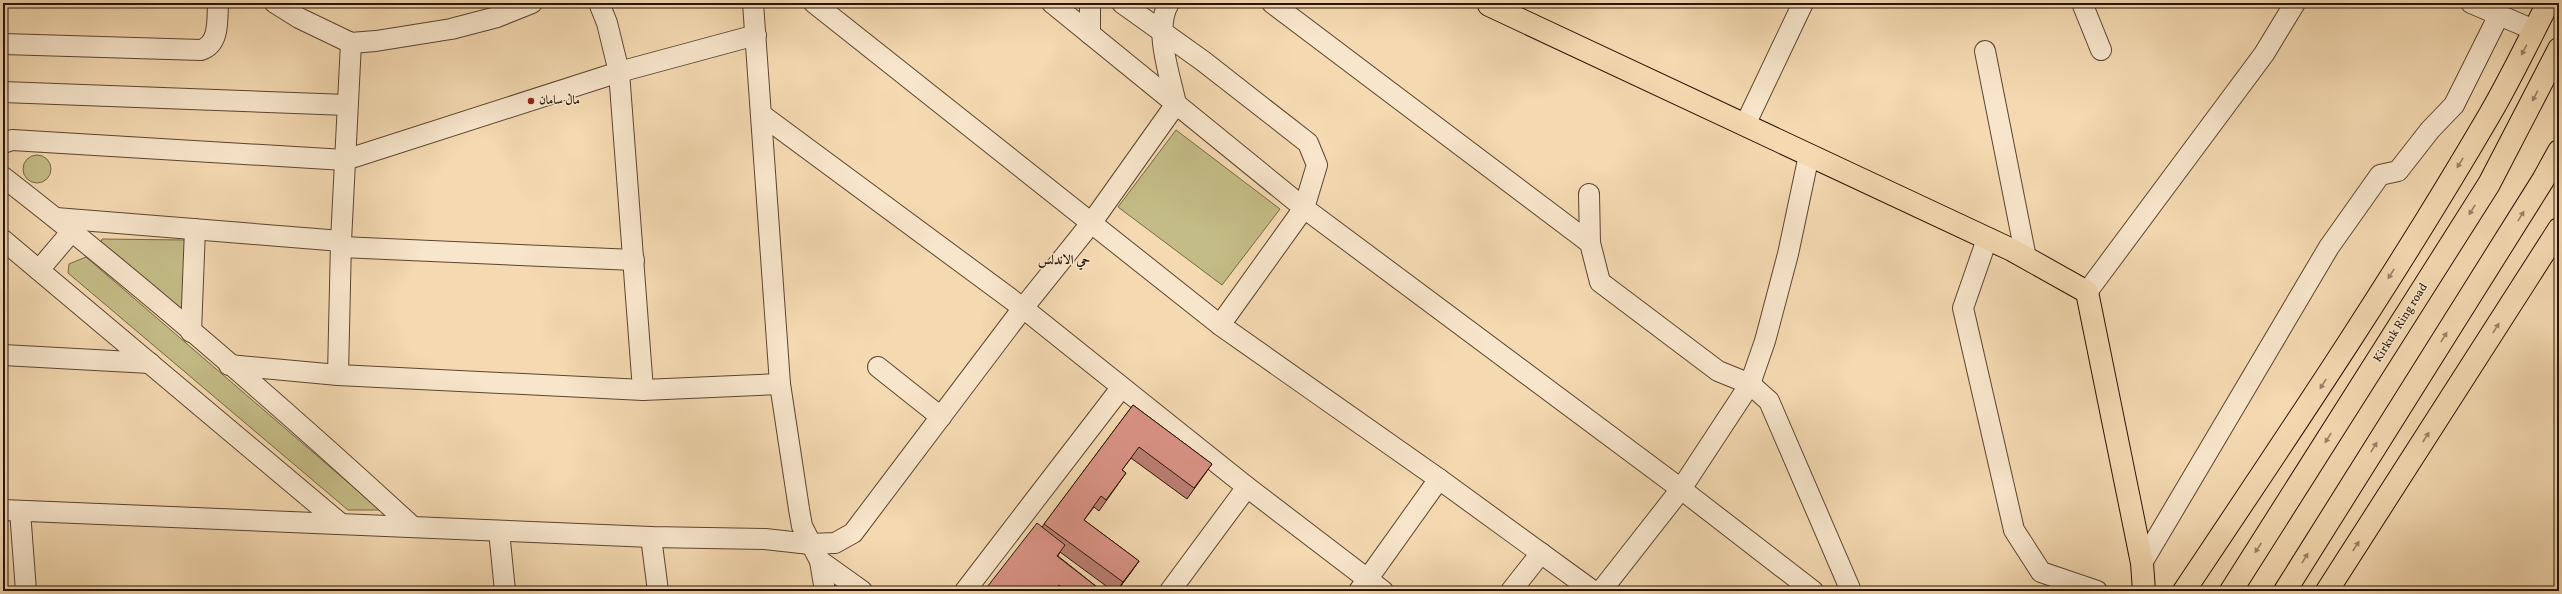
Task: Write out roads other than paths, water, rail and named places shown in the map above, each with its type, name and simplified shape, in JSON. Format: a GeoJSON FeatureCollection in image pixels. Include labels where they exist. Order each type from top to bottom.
{"type":"FeatureCollection","features":[{"type":"Feature","properties":{"kind":"main road"},"geometry":{"type":"LineString","coordinates":[[2184,591],[2321,387],[2375,301],[2491,113],[2548,3]]}},
{"type":"Feature","properties":{"kind":"main road"},"geometry":{"type":"LineString","coordinates":[[1484,4],[1987,239],[2026,258],[2087,292],[2142,564],[2144,591]]}},
{"type":"Feature","properties":{"kind":"main road","name":"Kirkuk Ring road"},"geometry":{"type":"LineString","coordinates":[[2231,591],[2489,184],[2559,49]]}},
{"type":"Feature","properties":{"kind":"main road"},"geometry":{"type":"LineString","coordinates":[[2285,591],[2543,180],[2559,151]]}},
{"type":"Feature","properties":{"kind":"main road"},"geometry":{"type":"LineString","coordinates":[[2327,591],[2559,229]]}},
{"type":"Feature","properties":{"kind":"street"},"geometry":{"type":"LineString","coordinates":[[3,44],[201,50],[208,48],[214,39],[218,3]]}},
{"type":"Feature","properties":{"kind":"street"},"geometry":{"type":"LineString","coordinates":[[275,3],[303,10],[351,42],[376,41],[451,29],[497,17],[532,3]]}},
{"type":"Feature","properties":{"kind":"street"},"geometry":{"type":"LineString","coordinates":[[599,3],[607,23],[619,72],[643,390]]}},
{"type":"Feature","properties":{"kind":"street"},"geometry":{"type":"LineString","coordinates":[[753,3],[780,384],[802,526],[815,552],[825,591]]}},
{"type":"Feature","properties":{"kind":"street"},"geometry":{"type":"LineString","coordinates":[[814,3],[1220,325],[1439,479],[1593,591]]}},
{"type":"Feature","properties":{"kind":"street"},"geometry":{"type":"LineString","coordinates":[[1052,3],[1304,208],[1681,489],[1813,591]]}},
{"type":"Feature","properties":{"kind":"street"},"geometry":{"type":"LineString","coordinates":[[1090,3],[1090,34]]}},
{"type":"Feature","properties":{"kind":"street"},"geometry":{"type":"LineString","coordinates":[[1122,3],[1203,61],[1308,143],[1316,165],[1304,208],[1220,325]]}},
{"type":"Feature","properties":{"kind":"street"},"geometry":{"type":"LineString","coordinates":[[815,552],[853,533],[1023,308],[1092,222],[1176,104],[1162,33],[1162,19],[1169,3]]}},
{"type":"Feature","properties":{"kind":"street"},"geometry":{"type":"LineString","coordinates":[[1272,3],[1590,243]]}},
{"type":"Feature","properties":{"kind":"street"},"geometry":{"type":"LineString","coordinates":[[1745,125],[1803,3]]}},
{"type":"Feature","properties":{"kind":"street"},"geometry":{"type":"LineString","coordinates":[[2082,3],[2101,50]]}},
{"type":"Feature","properties":{"kind":"street"},"geometry":{"type":"LineString","coordinates":[[2087,292],[2264,54],[2295,3]]}},
{"type":"Feature","properties":{"kind":"street"},"geometry":{"type":"LineString","coordinates":[[2470,3],[2534,30]]}},
{"type":"Feature","properties":{"kind":"street"},"geometry":{"type":"LineString","coordinates":[[2142,564],[2329,247],[2380,175],[2398,171],[2430,130],[2454,106],[2499,15]]}},
{"type":"Feature","properties":{"kind":"street"},"geometry":{"type":"LineString","coordinates":[[3,143],[12,140],[345,160],[619,72],[756,35]]}},
{"type":"Feature","properties":{"kind":"street"},"geometry":{"type":"LineString","coordinates":[[338,375],[341,244],[351,42]]}},
{"type":"Feature","properties":{"kind":"street"},"geometry":{"type":"LineString","coordinates":[[1985,51],[2026,258]]}},
{"type":"Feature","properties":{"kind":"street"},"geometry":{"type":"LineString","coordinates":[[3,92],[347,105]]}},
{"type":"Feature","properties":{"kind":"street"},"geometry":{"type":"LineString","coordinates":[[762,115],[1023,308],[1370,587],[1439,479]]}},
{"type":"Feature","properties":{"kind":"street"},"geometry":{"type":"LineString","coordinates":[[1601,591],[1681,489],[1750,384],[1765,341],[1788,254],[1808,155]]}},
{"type":"Feature","properties":{"kind":"street"},"geometry":{"type":"LineString","coordinates":[[3,176],[72,231],[229,364],[293,416],[413,527]]}},
{"type":"Feature","properties":{"kind":"street"},"geometry":{"type":"LineString","coordinates":[[1589,194],[1590,243],[1600,282],[1718,371],[1750,384],[1769,402],[1851,591]]}},
{"type":"Feature","properties":{"kind":"street"},"geometry":{"type":"LineString","coordinates":[[56,218],[195,229],[341,244],[634,260]]}},
{"type":"Feature","properties":{"kind":"street"},"geometry":{"type":"LineString","coordinates":[[192,332],[195,229]]}},
{"type":"Feature","properties":{"kind":"street"},"geometry":{"type":"LineString","coordinates":[[39,270],[72,231]]}},
{"type":"Feature","properties":{"kind":"street"},"geometry":{"type":"LineString","coordinates":[[1987,239],[1963,308],[2014,530],[2041,572],[2097,591]]}},
{"type":"Feature","properties":{"kind":"street"},"geometry":{"type":"LineString","coordinates":[[3,240],[341,524]]}},
{"type":"Feature","properties":{"kind":"street"},"geometry":{"type":"LineString","coordinates":[[3,355],[150,363]]}},
{"type":"Feature","properties":{"kind":"street"},"geometry":{"type":"LineString","coordinates":[[229,364],[338,375],[643,390],[780,384]]}},
{"type":"Feature","properties":{"kind":"street"},"geometry":{"type":"LineString","coordinates":[[878,367],[941,417]]}},
{"type":"Feature","properties":{"kind":"street"},"geometry":{"type":"LineString","coordinates":[[965,591],[1121,388]]}},
{"type":"Feature","properties":{"kind":"street"},"geometry":{"type":"LineString","coordinates":[[1170,591],[1247,487]]}},
{"type":"Feature","properties":{"kind":"street"},"geometry":{"type":"LineString","coordinates":[[26,591],[11,510],[651,537],[765,539],[815,552],[862,591]]}},
{"type":"Feature","properties":{"kind":"street"},"geometry":{"type":"LineString","coordinates":[[499,531],[505,591]]}},
{"type":"Feature","properties":{"kind":"street"},"geometry":{"type":"LineString","coordinates":[[651,537],[658,591]]}},
{"type":"Feature","properties":{"kind":"street"},"geometry":{"type":"LineString","coordinates":[[1511,591],[1541,553]]}},
{"type":"Feature","properties":{"kind":"place","name":"ماڵ سامان"},"geometry":{"type":"Point","coordinates":[531,101]}},
{"type":"Feature","properties":{"kind":"district","name":"حي الاندلس"},"geometry":{"type":"Point","coordinates":[1064,261]}}]}
